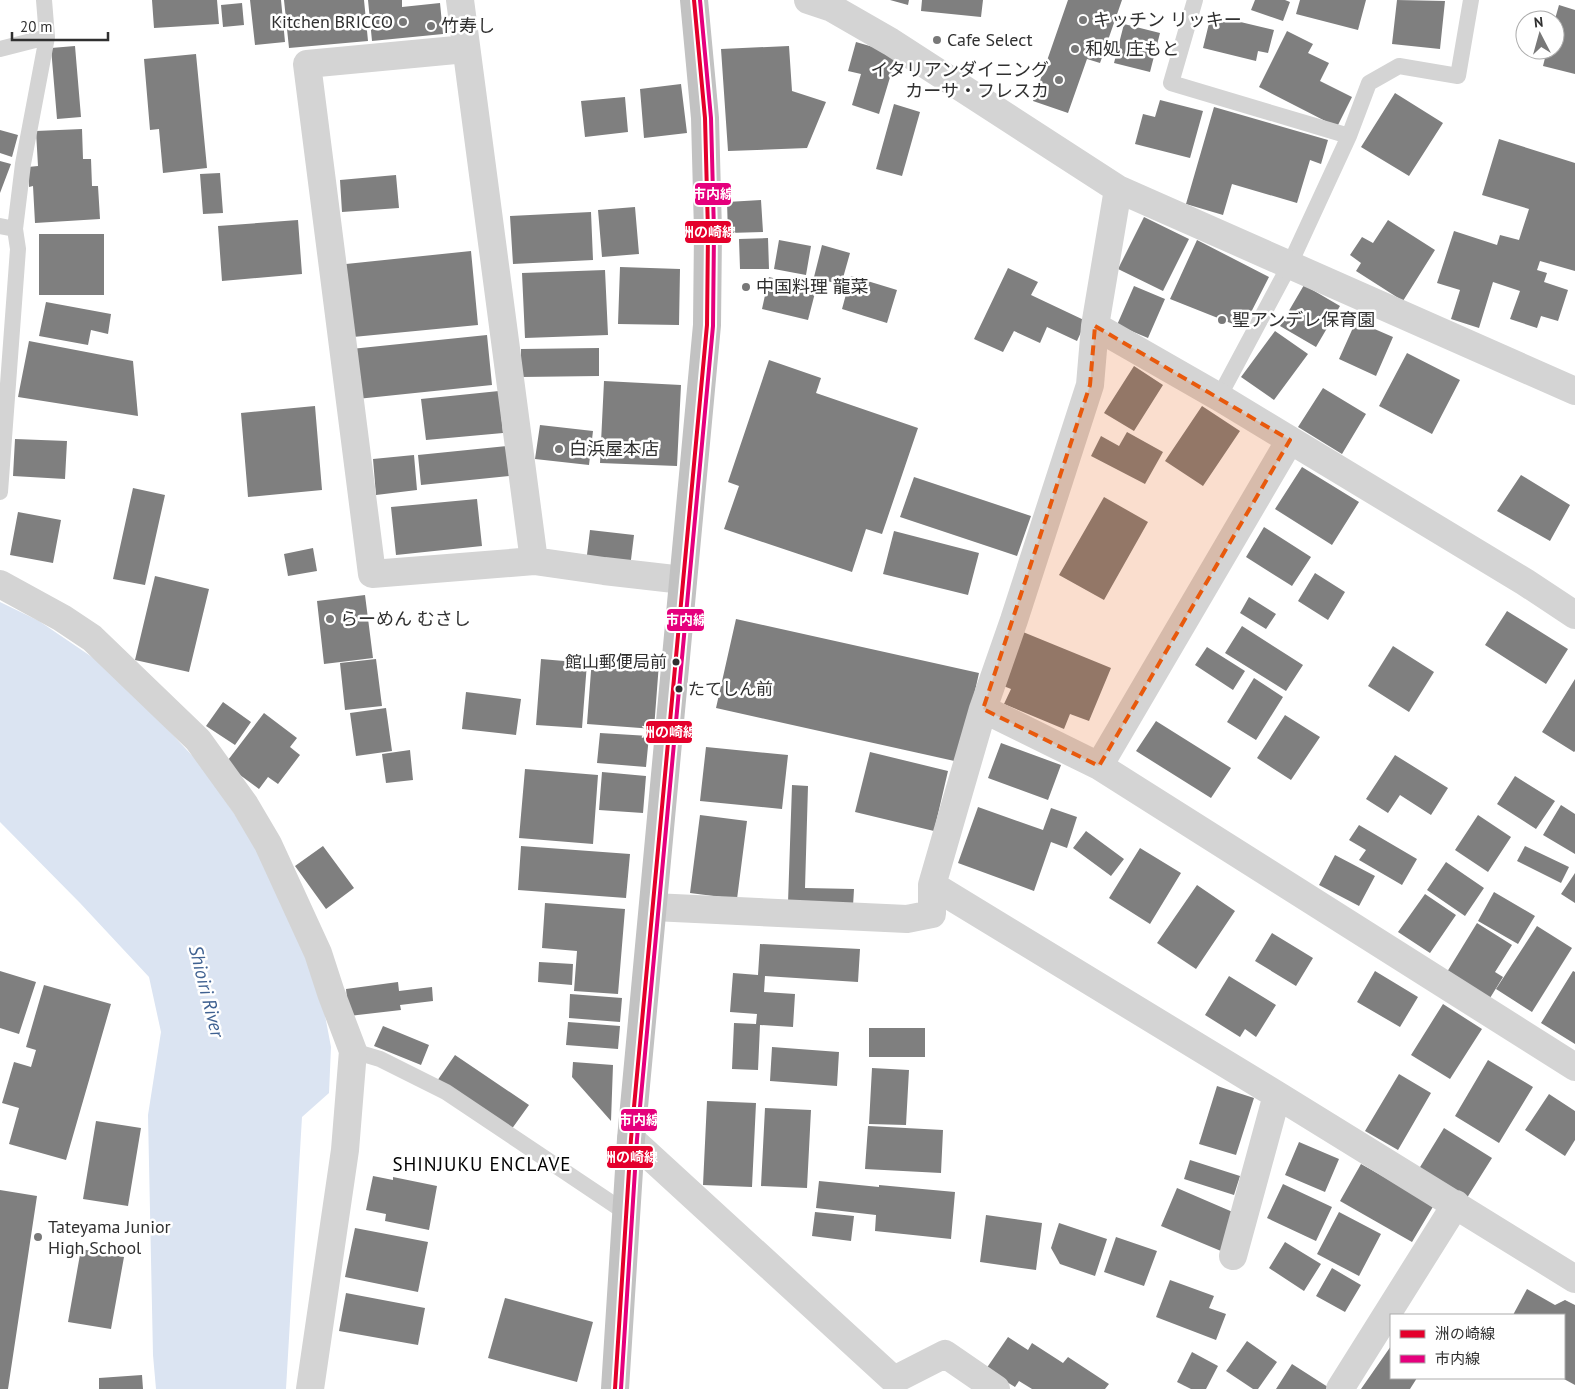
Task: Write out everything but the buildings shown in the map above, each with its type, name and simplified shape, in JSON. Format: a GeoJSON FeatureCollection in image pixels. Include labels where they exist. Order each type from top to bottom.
{"type":"FeatureCollection","features":[{"type":"Feature","properties":{"kind":"highway"},"geometry":{"type":"LineString","coordinates":[[612,1384],[631,1139],[707,325],[708,232],[705,127],[694,0]]}},
{"type":"Feature","properties":{"kind":"street"},"geometry":{"type":"LineString","coordinates":[[460,0],[534,561]]}},
{"type":"Feature","properties":{"kind":"street"},"geometry":{"type":"LineString","coordinates":[[808,0],[832,8],[891,42],[1118,189],[1288,266],[1575,391]]}},
{"type":"Feature","properties":{"kind":"street"},"geometry":{"type":"LineString","coordinates":[[466,48],[307,64],[372,574],[534,561],[604,572],[683,580]]}},
{"type":"Feature","properties":{"kind":"street"},"geometry":{"type":"LineString","coordinates":[[653,907],[907,919],[932,914],[932,886],[983,709],[1014,620],[1090,385],[1095,326],[1118,189]]}},
{"type":"Feature","properties":{"kind":"street"},"geometry":{"type":"LineString","coordinates":[[1095,326],[1219,397],[1525,582],[1575,616]]}},
{"type":"Feature","properties":{"kind":"street"},"geometry":{"type":"LineString","coordinates":[[1099,766],[1290,440]]}},
{"type":"Feature","properties":{"kind":"street"},"geometry":{"type":"LineString","coordinates":[[0,584],[62,618],[92,638],[198,740],[245,805],[268,844],[318,953],[354,1051],[345,1150],[310,1389]]}},
{"type":"Feature","properties":{"kind":"street"},"geometry":{"type":"LineString","coordinates":[[983,709],[1099,766],[1575,1067]]}},
{"type":"Feature","properties":{"kind":"street"},"geometry":{"type":"LineString","coordinates":[[932,886],[1278,1095],[1575,1279]]}},
{"type":"Feature","properties":{"kind":"street"},"geometry":{"type":"LineString","coordinates":[[1233,1256],[1278,1095]]}},
{"type":"Feature","properties":{"kind":"street"},"geometry":{"type":"LineString","coordinates":[[631,1139],[894,1380],[945,1354],[996,1389]]}},
{"type":"Feature","properties":{"kind":"street"},"geometry":{"type":"LineString","coordinates":[[1340,1389],[1456,1204]]}},
{"type":"Feature","properties":{"kind":"lane"},"geometry":{"type":"LineString","coordinates":[[0,492],[18,249],[8,227],[23,164],[47,38],[44,0]]}},
{"type":"Feature","properties":{"kind":"lane"},"geometry":{"type":"LineString","coordinates":[[1195,0],[1171,83],[1349,136]]}},
{"type":"Feature","properties":{"kind":"lane"},"geometry":{"type":"LineString","coordinates":[[1219,397],[1288,266],[1344,142],[1349,136],[1369,83],[1399,66],[1458,76],[1472,0]]}},
{"type":"Feature","properties":{"kind":"lane"},"geometry":{"type":"LineString","coordinates":[[0,50],[47,38]]}},
{"type":"Feature","properties":{"kind":"lane"},"geometry":{"type":"LineString","coordinates":[[354,1051],[380,1059],[446,1092],[626,1212]]}},
{"type":"Feature","properties":{"kind":"highlighted area"},"geometry":{"type":"Polygon","coordinates":[[[1095,326],[1290,440],[1099,766],[983,709],[1090,385],[1095,326]]]}},
{"type":"Feature","properties":{"kind":"water","name":"Shioiri River"},"geometry":{"type":"Polygon","coordinates":[[[0,602],[39,621],[114,672],[200,764],[253,841],[314,957],[331,1047],[329,1093],[302,1117],[286,1389],[156,1389],[153,1355],[148,1115],[161,1032],[149,977],[80,903],[0,822],[0,602]]]}},
{"type":"Feature","properties":{"kind":"transit line","name":"洲の崎線"},"geometry":{"type":"LineString","coordinates":[[615,1389],[631,1139],[707,325],[708,232],[705,118],[694,0]]}},
{"type":"Feature","properties":{"kind":"transit line","name":"市内線"},"geometry":{"type":"LineString","coordinates":[[621,1389],[637,1139],[713,326],[714,232],[711,118],[700,0]]}},
{"type":"Feature","properties":{"kind":"place","name":"キッチン リッキー"},"geometry":{"type":"Point","coordinates":[1083,20]}},
{"type":"Feature","properties":{"kind":"place","name":"Kitchen BRICCO"},"geometry":{"type":"Point","coordinates":[403,22]}},
{"type":"Feature","properties":{"kind":"place","name":"竹寿し"},"geometry":{"type":"Point","coordinates":[431,26]}},
{"type":"Feature","properties":{"kind":"place","name":"Cafe Select"},"geometry":{"type":"Point","coordinates":[937,40]}},
{"type":"Feature","properties":{"kind":"place","name":"和処 庄もと"},"geometry":{"type":"Point","coordinates":[1075,49]}},
{"type":"Feature","properties":{"kind":"place","name":"イタリアンダイニング カーサ・フレスカ"},"geometry":{"type":"Point","coordinates":[1059,80]}},
{"type":"Feature","properties":{"kind":"place","name":"中国料理 龍菜"},"geometry":{"type":"Point","coordinates":[746,287]}},
{"type":"Feature","properties":{"kind":"place","name":"聖アンデレ保育園"},"geometry":{"type":"Point","coordinates":[1222,320]}},
{"type":"Feature","properties":{"kind":"place","name":"白浜屋本店"},"geometry":{"type":"Point","coordinates":[559,449]}},
{"type":"Feature","properties":{"kind":"place","name":"らーめん むさし"},"geometry":{"type":"Point","coordinates":[330,619]}},
{"type":"Feature","properties":{"kind":"place","name":"館山郵便局前"},"geometry":{"type":"Point","coordinates":[676,662]}},
{"type":"Feature","properties":{"kind":"place","name":"たてしん前"},"geometry":{"type":"Point","coordinates":[679,689]}},
{"type":"Feature","properties":{"kind":"place","name":"Tateyama Junior High School"},"geometry":{"type":"Point","coordinates":[38,1237]}},
{"type":"Feature","properties":{"kind":"district","name":"SHINJUKU ENCLAVE"},"geometry":{"type":"Point","coordinates":[482,1164]}}]}
